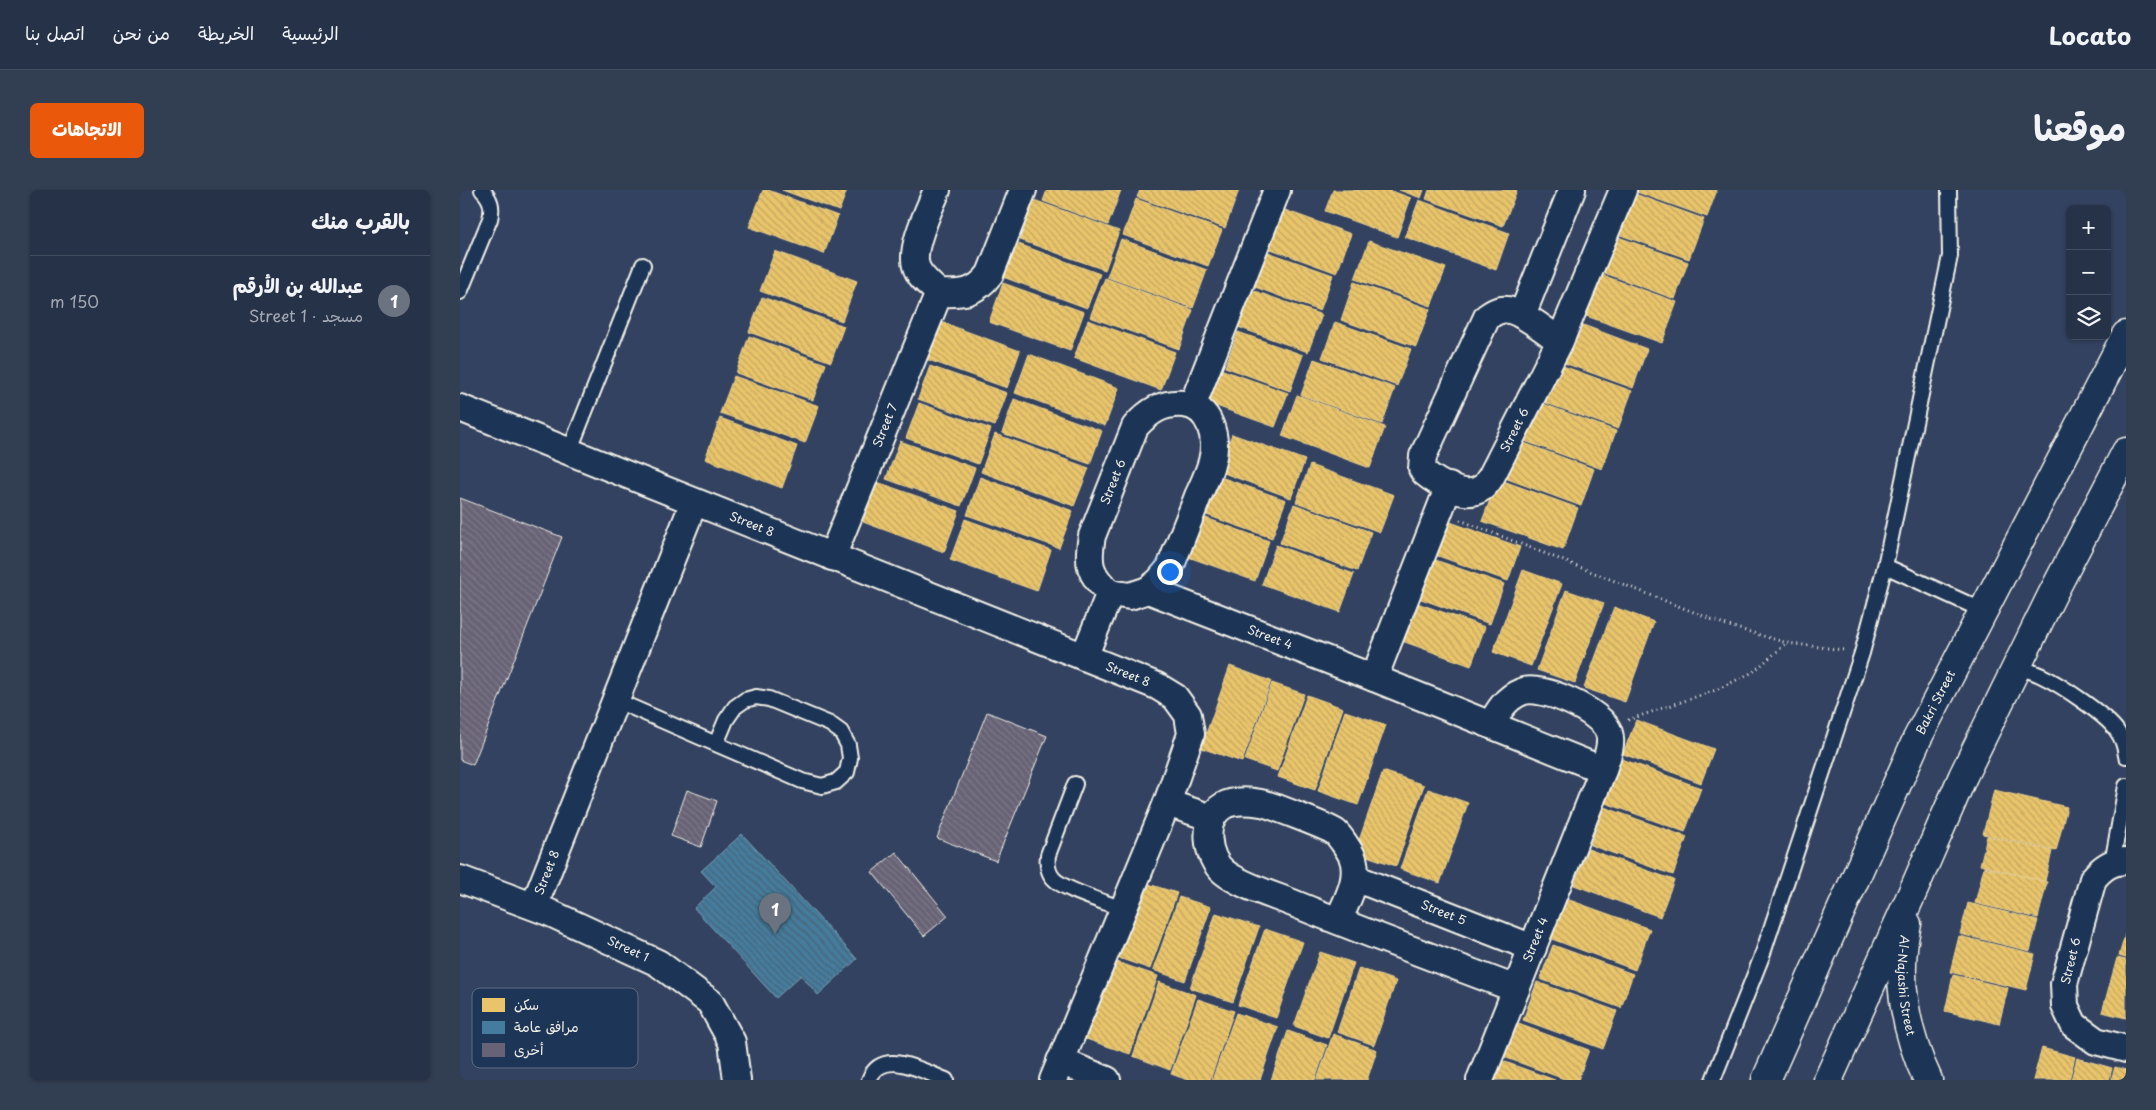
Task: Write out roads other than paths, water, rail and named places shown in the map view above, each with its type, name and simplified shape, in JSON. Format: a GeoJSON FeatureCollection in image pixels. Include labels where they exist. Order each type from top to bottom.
{"type":"FeatureCollection","features":[{"type":"Feature","properties":{"kind":"main road","name":"Bakri Street"},"geometry":{"type":"LineString","coordinates":[[1766,1080],[1917,739],[2126,335]]}},
{"type":"Feature","properties":{"kind":"main road"},"geometry":{"type":"LineString","coordinates":[[1828,1080],[1963,776],[2126,452]]}},
{"type":"Feature","properties":{"kind":"main road","name":"Al-Najashi Street"},"geometry":{"type":"LineString","coordinates":[[1914,889],[1904,938],[1902,980],[1907,1018],[1918,1060],[1928,1080]]}},
{"type":"Feature","properties":{"kind":"street"},"geometry":{"type":"LineString","coordinates":[[937,190],[916,245],[915,265],[924,279],[939,293],[957,294],[973,290],[983,284],[990,274],[1023,190]]}},
{"type":"Feature","properties":{"kind":"street"},"geometry":{"type":"LineString","coordinates":[[1084,657],[1110,593],[1130,596],[1148,590],[1170,568],[1212,461],[1214,432],[1204,413],[1193,404],[1277,190]]}},
{"type":"Feature","properties":{"kind":"street"},"geometry":{"type":"LineString","coordinates":[[1522,315],[1572,190]]}},
{"type":"Feature","properties":{"kind":"street","name":"Street 6"},"geometry":{"type":"LineString","coordinates":[[1560,341],[1522,315],[1502,309],[1487,317],[1423,456],[1422,469],[1425,473],[1449,486],[1471,492],[1482,489],[1491,477],[1560,341],[1623,190]]}},
{"type":"Feature","properties":{"kind":"street","name":"Street 7"},"geometry":{"type":"LineString","coordinates":[[832,557],[939,293]]}},
{"type":"Feature","properties":{"kind":"street","name":"Street 6"},"geometry":{"type":"LineString","coordinates":[[1110,593],[1097,582],[1090,568],[1089,553],[1092,536],[1135,427],[1144,416],[1157,408],[1174,403],[1193,404]]}},
{"type":"Feature","properties":{"kind":"street","name":"Street 8"},"geometry":{"type":"LineString","coordinates":[[460,408],[1157,686],[1176,697],[1188,714],[1190,734],[1167,803],[1056,1071]]}},
{"type":"Feature","properties":{"kind":"street"},"geometry":{"type":"LineString","coordinates":[[1374,678],[1449,486]]}},
{"type":"Feature","properties":{"kind":"street","name":"Street 8"},"geometry":{"type":"LineString","coordinates":[[534,906],[694,502]]}},
{"type":"Feature","properties":{"kind":"street","name":"Street 4"},"geometry":{"type":"LineString","coordinates":[[1148,590],[1603,770]]}},
{"type":"Feature","properties":{"kind":"street","name":"Street 4"},"geometry":{"type":"LineString","coordinates":[[1480,1080],[1603,770],[1610,747],[1610,733],[1603,721],[1589,710],[1537,689],[1522,691],[1512,697],[1500,708],[1491,725]]}},
{"type":"Feature","properties":{"kind":"street"},"geometry":{"type":"LineString","coordinates":[[1338,921],[1355,878],[1352,857],[1335,832],[1262,803],[1239,802],[1223,806],[1212,818],[1209,841],[1211,854],[1225,873],[1242,882],[1338,921],[1516,989]]}},
{"type":"Feature","properties":{"kind":"street"},"geometry":{"type":"LineString","coordinates":[[1167,803],[1212,818]]}},
{"type":"Feature","properties":{"kind":"street","name":"Street 6"},"geometry":{"type":"LineString","coordinates":[[2119,862],[2103,868],[2094,879],[2064,984],[2065,1006],[2074,1025],[2096,1041],[2126,1049]]}},
{"type":"Feature","properties":{"kind":"street","name":"Street 5"},"geometry":{"type":"LineString","coordinates":[[1355,878],[1533,948]]}},
{"type":"Feature","properties":{"kind":"street","name":"Street 1"},"geometry":{"type":"LineString","coordinates":[[460,879],[534,906],[658,963],[710,1002],[732,1042],[737,1080]]}},
{"type":"Feature","properties":{"kind":"street"},"geometry":{"type":"LineString","coordinates":[[1056,1071],[1107,1080]]}},
{"type":"Feature","properties":{"kind":"lane"},"geometry":{"type":"LineString","coordinates":[[460,292],[492,210],[491,201],[482,190]]}},
{"type":"Feature","properties":{"kind":"lane"},"geometry":{"type":"LineString","coordinates":[[1713,1080],[1762,956],[1862,653],[1885,566],[1950,256],[1949,190]]}},
{"type":"Feature","properties":{"kind":"lane"},"geometry":{"type":"LineString","coordinates":[[569,452],[642,265]]}},
{"type":"Feature","properties":{"kind":"lane"},"geometry":{"type":"LineString","coordinates":[[1885,566],[1984,611]]}},
{"type":"Feature","properties":{"kind":"lane"},"geometry":{"type":"LineString","coordinates":[[2017,666],[2042,676],[2082,701],[2108,722],[2116,729],[2121,738],[2126,756]]}},
{"type":"Feature","properties":{"kind":"lane"},"geometry":{"type":"LineString","coordinates":[[615,700],[716,744],[802,781],[822,786],[836,782],[846,772],[850,758],[848,745],[841,732],[830,724],[768,698],[756,697],[744,700],[735,707],[726,720],[716,744]]}},
{"type":"Feature","properties":{"kind":"lane"},"geometry":{"type":"LineString","coordinates":[[1075,784],[1048,855],[1047,866],[1052,877],[1060,884],[1122,909]]}},
{"type":"Feature","properties":{"kind":"lane"},"geometry":{"type":"LineString","coordinates":[[2119,862],[2126,786]]}},
{"type":"Feature","properties":{"kind":"lane"},"geometry":{"type":"LineString","coordinates":[[869,1080],[872,1073],[882,1064],[899,1062],[946,1080]]}},
{"type":"Feature","properties":{"kind":"place","name":"عبدالله بن الأرقم"},"geometry":{"type":"Point","coordinates":[775,934]}}]}
